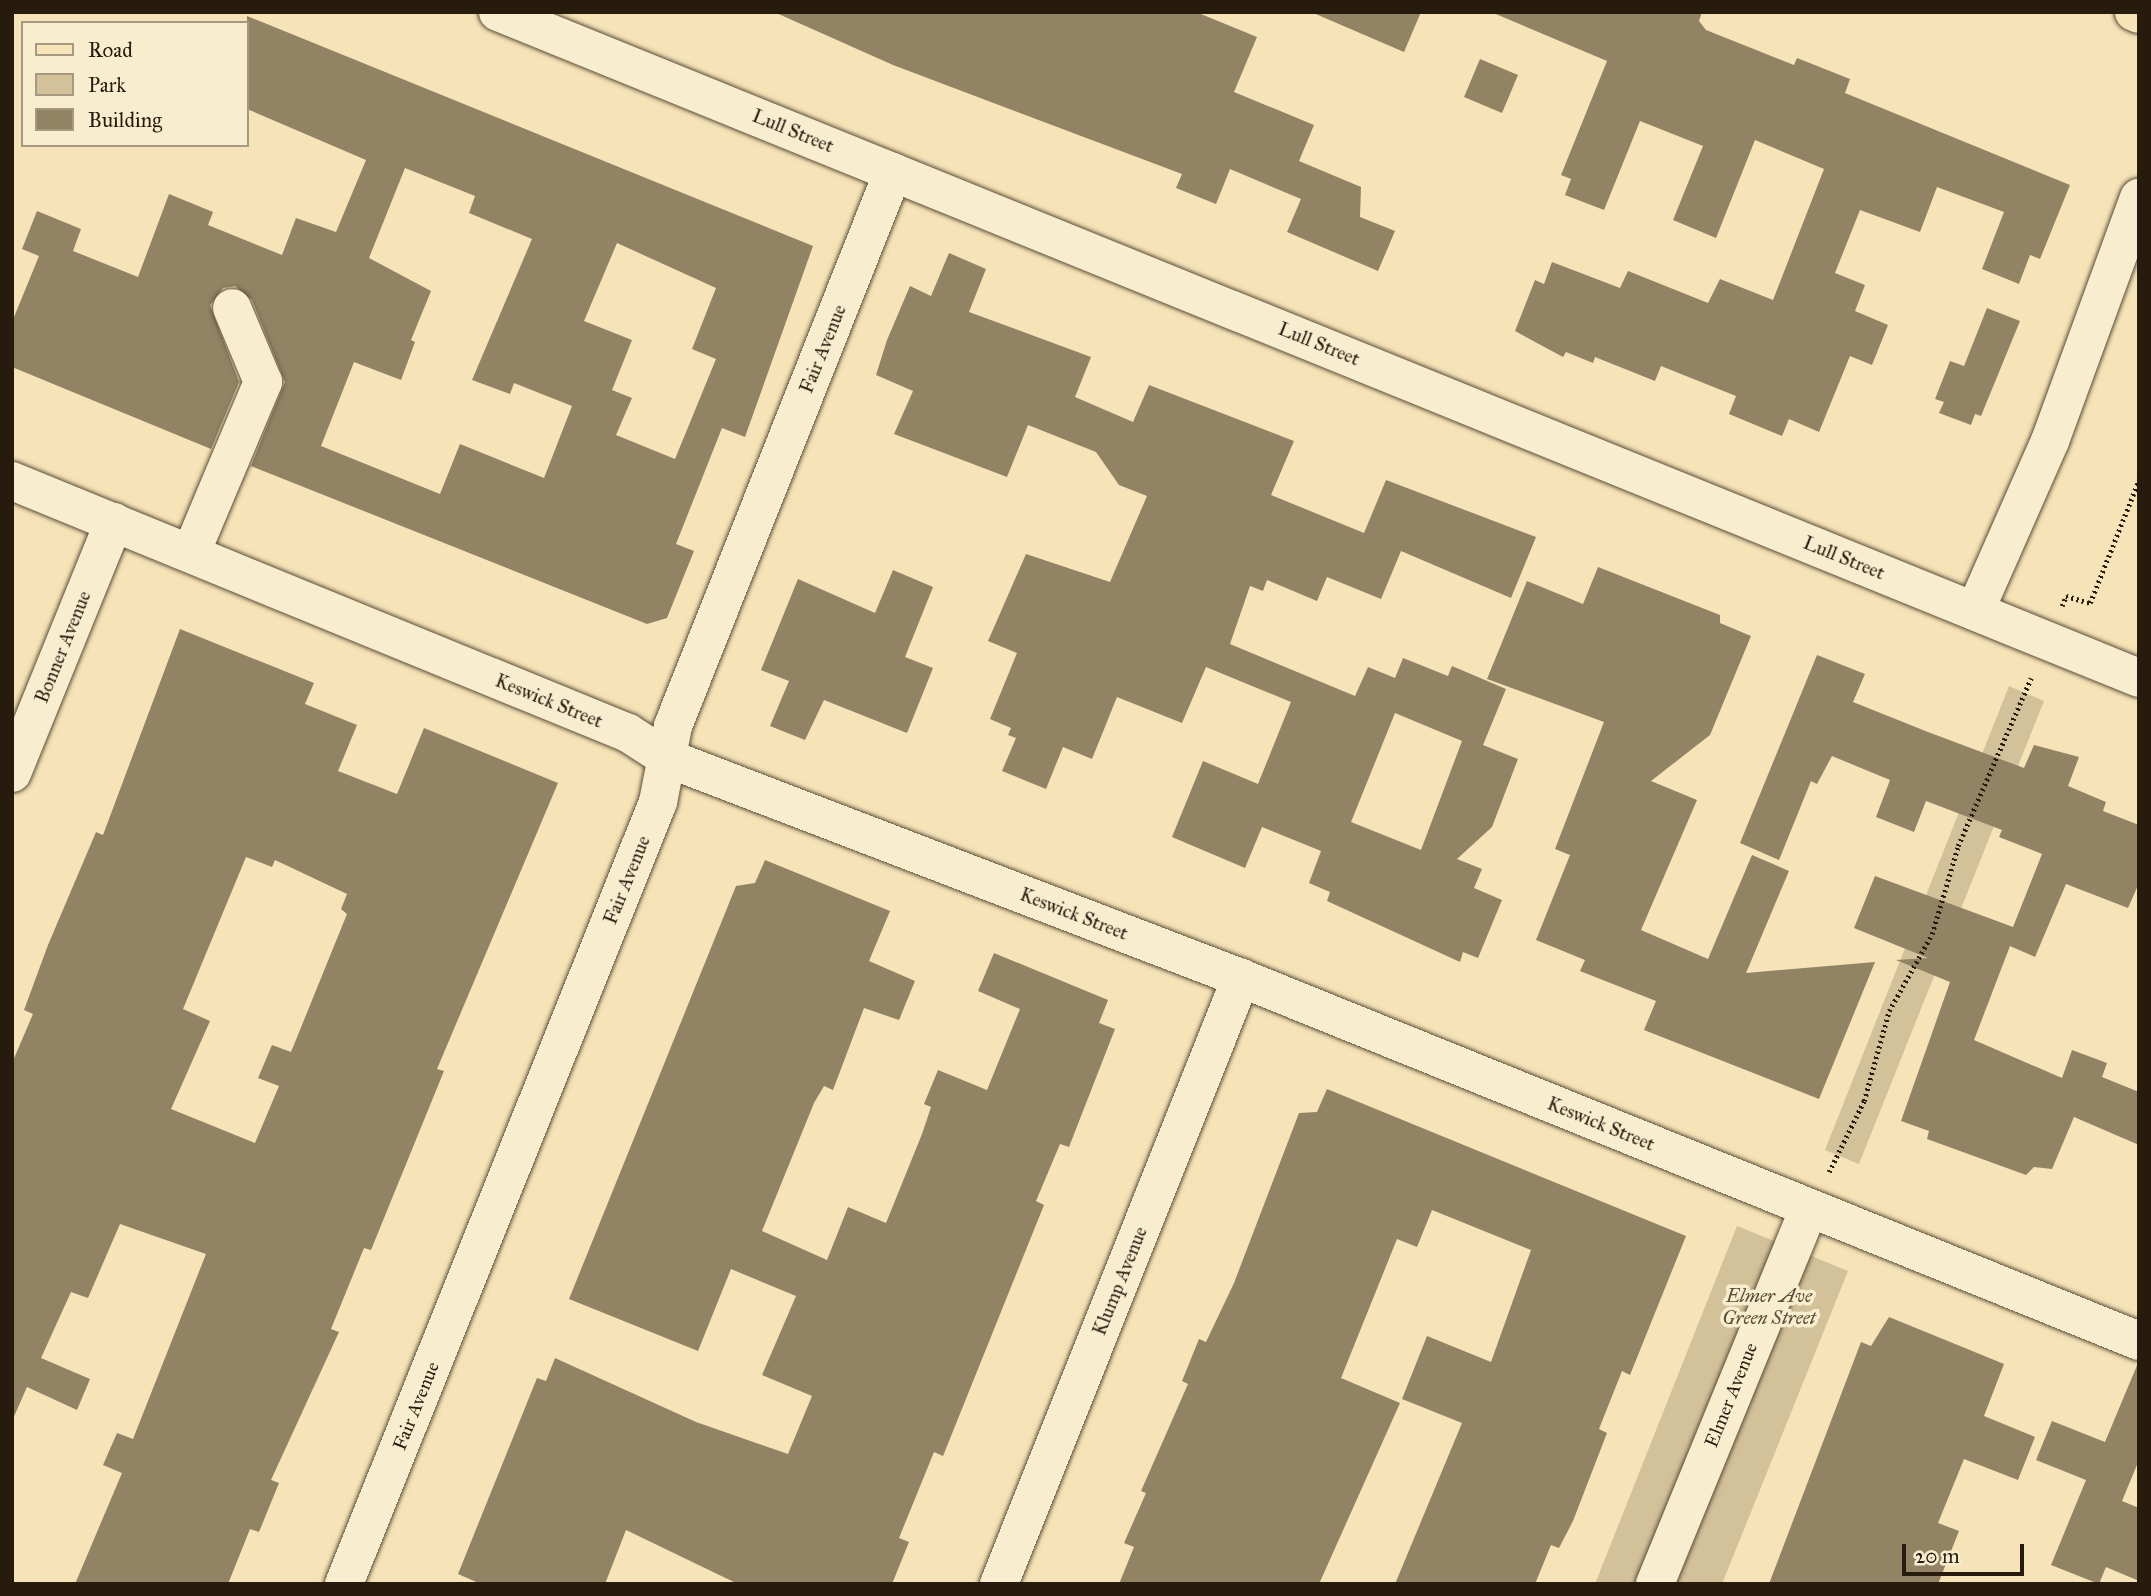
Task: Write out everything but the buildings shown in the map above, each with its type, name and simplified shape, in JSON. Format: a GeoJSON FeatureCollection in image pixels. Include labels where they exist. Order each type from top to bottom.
{"type":"FeatureCollection","features":[{"type":"Feature","properties":{"kind":"street","name":"Lull Street"},"geometry":{"type":"LineString","coordinates":[[498,12],[2139,678]]}},
{"type":"Feature","properties":{"kind":"street","name":"Fair Avenue"},"geometry":{"type":"LineString","coordinates":[[344,1584],[658,802],[673,726],[893,172]]}},
{"type":"Feature","properties":{"kind":"street"},"geometry":{"type":"LineString","coordinates":[[1975,611],[2050,441],[2139,198]]}},
{"type":"Feature","properties":{"kind":"street"},"geometry":{"type":"LineString","coordinates":[[191,554],[263,382],[232,308]]}},
{"type":"Feature","properties":{"kind":"street","name":"Keswick Street"},"geometry":{"type":"LineString","coordinates":[[12,481],[628,733],[667,758],[1241,978],[2139,1341]]}},
{"type":"Feature","properties":{"kind":"street","name":"Bonner Avenue"},"geometry":{"type":"LineString","coordinates":[[12,773],[114,522]]}},
{"type":"Feature","properties":{"kind":"street","name":"Klump Avenue"},"geometry":{"type":"LineString","coordinates":[[999,1584],[1241,978]]}},
{"type":"Feature","properties":{"kind":"street","name":"Elmer Avenue"},"geometry":{"type":"LineString","coordinates":[[1655,1584],[1809,1208]]}},
{"type":"Feature","properties":{"kind":"path"},"geometry":{"type":"LineString","coordinates":[[1809,1208],[1856,1119],[1885,1020],[1932,934],[1958,846],[2066,596],[2090,603],[2139,480]]}},
{"type":"Feature","properties":{"kind":"green space"},"geometry":{"type":"Polygon","coordinates":[[[2009,686],[2044,701],[1859,1164],[1825,1150],[2009,686]]]}},
{"type":"Feature","properties":{"kind":"green space","name":"Elmer Ave Green Street"},"geometry":{"type":"Polygon","coordinates":[[[1737,1226],[1848,1271],[1722,1584],[1595,1584],[1737,1226]]]}}]}
